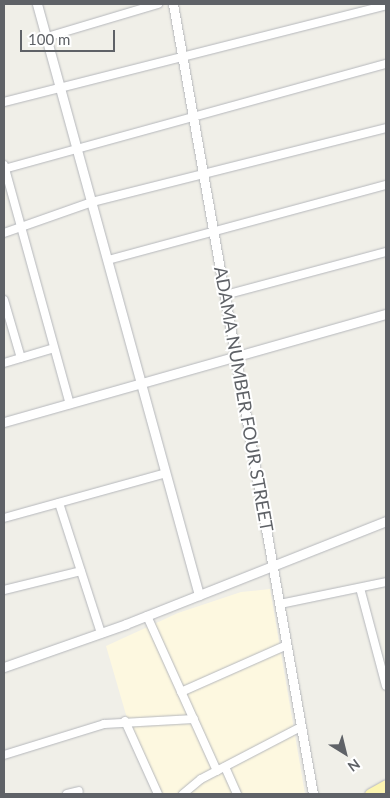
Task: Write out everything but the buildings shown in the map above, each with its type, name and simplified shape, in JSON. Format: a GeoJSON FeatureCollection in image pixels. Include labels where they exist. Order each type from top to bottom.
{"type":"FeatureCollection","features":[{"type":"Feature","properties":{"kind":"main road"},"geometry":{"type":"LineString","coordinates":[[370,794],[386,785]]}},
{"type":"Feature","properties":{"kind":"street"},"geometry":{"type":"LineString","coordinates":[[37,4],[199,595]]}},
{"type":"Feature","properties":{"kind":"street"},"geometry":{"type":"LineString","coordinates":[[46,37],[158,4]]}},
{"type":"Feature","properties":{"kind":"street","name":"ADAMA NUMBER FOUR STREET"},"geometry":{"type":"LineString","coordinates":[[173,4],[202,174],[215,231],[313,794]]}},
{"type":"Feature","properties":{"kind":"street"},"geometry":{"type":"LineString","coordinates":[[4,102],[386,5]]}},
{"type":"Feature","properties":{"kind":"street"},"geometry":{"type":"LineString","coordinates":[[70,404],[4,167],[77,149],[386,64]]}},
{"type":"Feature","properties":{"kind":"street"},"geometry":{"type":"LineString","coordinates":[[4,233],[92,202],[386,128]]}},
{"type":"Feature","properties":{"kind":"street"},"geometry":{"type":"LineString","coordinates":[[108,260],[386,185]]}},
{"type":"Feature","properties":{"kind":"street"},"geometry":{"type":"LineString","coordinates":[[225,295],[386,252]]}},
{"type":"Feature","properties":{"kind":"street"},"geometry":{"type":"LineString","coordinates":[[4,300],[21,358]]}},
{"type":"Feature","properties":{"kind":"street"},"geometry":{"type":"LineString","coordinates":[[4,422],[386,314]]}},
{"type":"Feature","properties":{"kind":"street"},"geometry":{"type":"LineString","coordinates":[[4,363],[54,348]]}},
{"type":"Feature","properties":{"kind":"street"},"geometry":{"type":"LineString","coordinates":[[4,518],[166,473]]}},
{"type":"Feature","properties":{"kind":"street"},"geometry":{"type":"LineString","coordinates":[[59,503],[101,633]]}},
{"type":"Feature","properties":{"kind":"street"},"geometry":{"type":"LineString","coordinates":[[4,666],[147,616],[386,521]]}},
{"type":"Feature","properties":{"kind":"street"},"geometry":{"type":"LineString","coordinates":[[4,590],[81,571]]}},
{"type":"Feature","properties":{"kind":"street"},"geometry":{"type":"LineString","coordinates":[[280,604],[386,582]]}},
{"type":"Feature","properties":{"kind":"street"},"geometry":{"type":"LineString","coordinates":[[360,588],[384,667],[386,686]]}},
{"type":"Feature","properties":{"kind":"street"},"geometry":{"type":"LineString","coordinates":[[147,616],[194,719],[237,794]]}},
{"type":"Feature","properties":{"kind":"street"},"geometry":{"type":"LineString","coordinates":[[181,692],[287,644]]}},
{"type":"Feature","properties":{"kind":"street"},"geometry":{"type":"LineString","coordinates":[[4,755],[125,720],[194,719]]}},
{"type":"Feature","properties":{"kind":"street"},"geometry":{"type":"LineString","coordinates":[[125,720],[158,794]]}},
{"type":"Feature","properties":{"kind":"street"},"geometry":{"type":"LineString","coordinates":[[183,794],[221,769],[302,727]]}},
{"type":"Feature","properties":{"kind":"street"},"geometry":{"type":"LineString","coordinates":[[67,794],[78,791]]}},
{"type":"Feature","properties":{"kind":"shaded area"},"geometry":{"type":"Polygon","coordinates":[[[270,589],[305,794],[158,794],[138,756],[106,646],[178,613],[241,592],[270,589]]]}}]}
